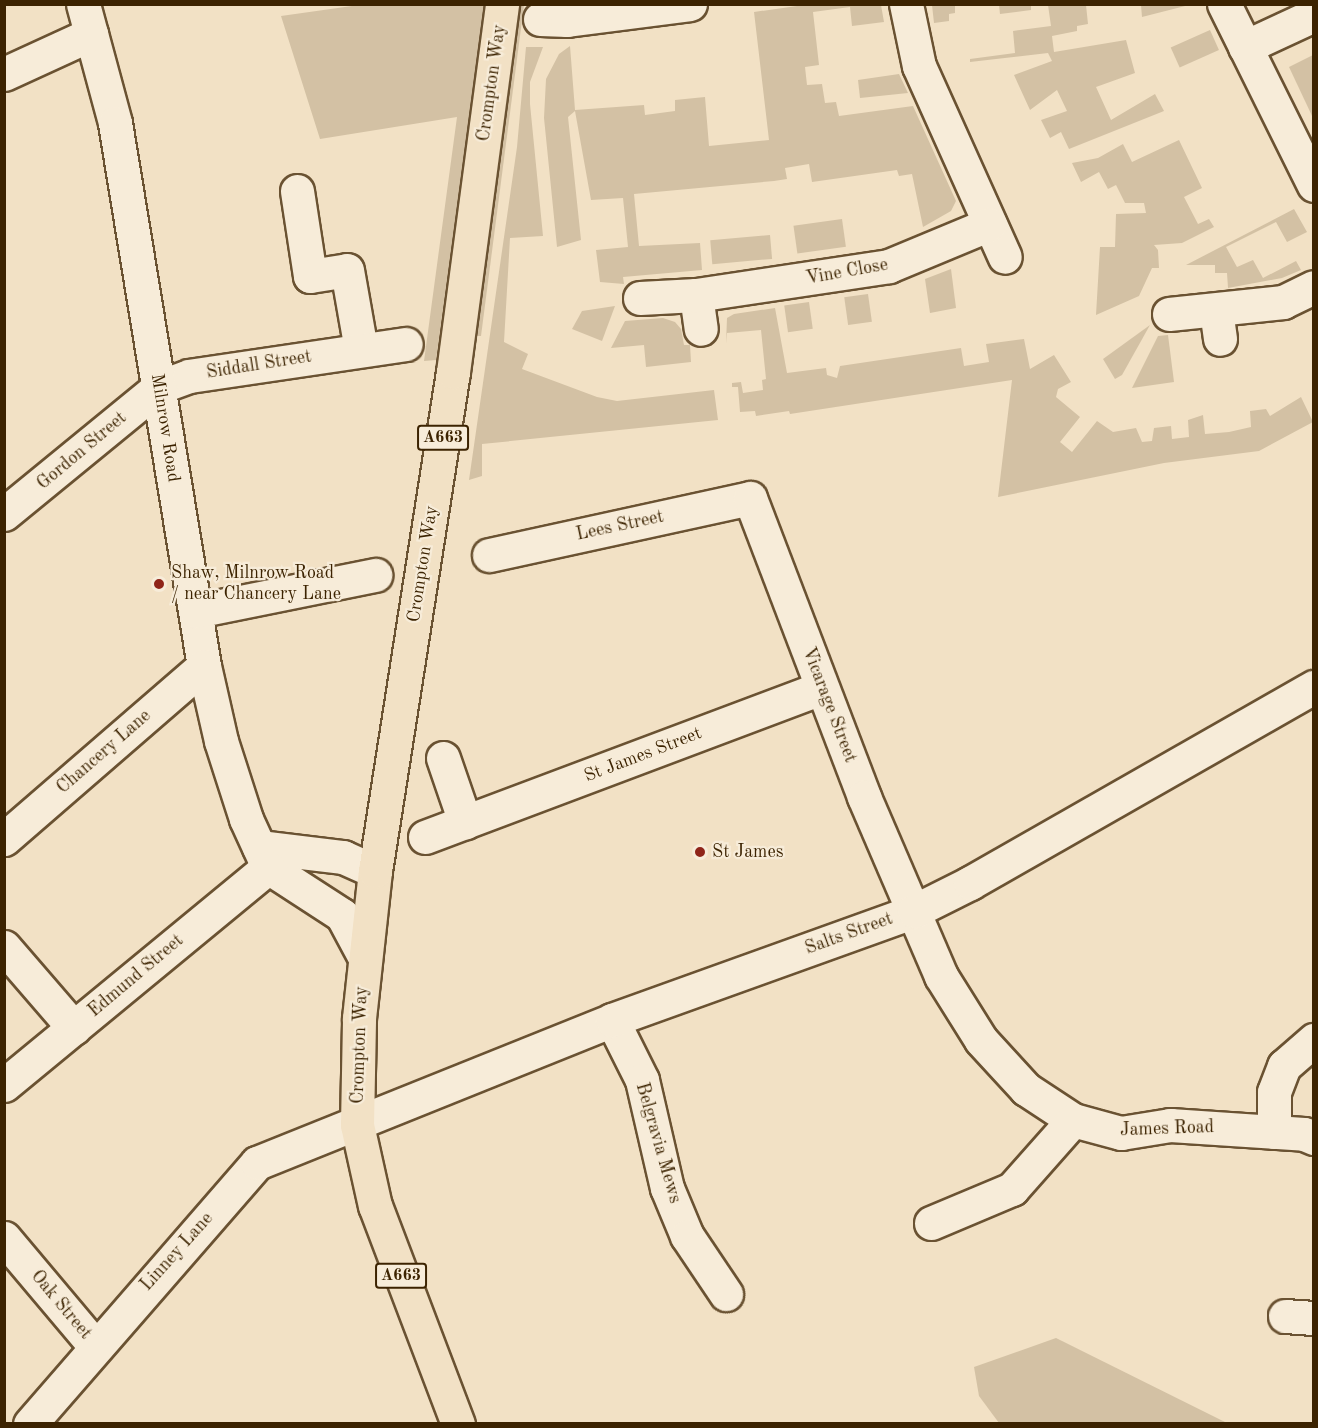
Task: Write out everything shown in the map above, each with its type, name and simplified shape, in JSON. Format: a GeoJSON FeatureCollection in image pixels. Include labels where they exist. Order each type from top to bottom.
{"type":"FeatureCollection","features":[{"type":"Feature","properties":{"kind":"main road","name":"Crompton Way"},"geometry":{"type":"LineString","coordinates":[[357,1125],[364,956],[375,871],[453,372],[502,4]]}},
{"type":"Feature","properties":{"kind":"main road","name":"A663"},"geometry":{"type":"LineString","coordinates":[[357,1125],[375,1206],[458,1424]]}},
{"type":"Feature","properties":{"kind":"street"},"geometry":{"type":"LineString","coordinates":[[540,19],[567,20],[690,4]]}},
{"type":"Feature","properties":{"kind":"street"},"geometry":{"type":"LineString","coordinates":[[906,4],[919,66],[1005,257]]}},
{"type":"Feature","properties":{"kind":"street"},"geometry":{"type":"LineString","coordinates":[[1224,4],[1314,185]]}},
{"type":"Feature","properties":{"kind":"street"},"geometry":{"type":"LineString","coordinates":[[1245,47],[1314,15]]}},
{"type":"Feature","properties":{"kind":"street"},"geometry":{"type":"LineString","coordinates":[[4,74],[87,19]]}},
{"type":"Feature","properties":{"kind":"street","name":"Milnrow Road"},"geometry":{"type":"LineString","coordinates":[[87,19],[115,123],[204,666],[221,741],[246,819],[264,857]]}},
{"type":"Feature","properties":{"kind":"street"},"geometry":{"type":"LineString","coordinates":[[297,191],[310,276],[347,270],[361,349]]}},
{"type":"Feature","properties":{"kind":"street","name":"Vine Close"},"geometry":{"type":"LineString","coordinates":[[640,298],[696,295],[889,266],[990,224]]}},
{"type":"Feature","properties":{"kind":"street"},"geometry":{"type":"LineString","coordinates":[[1168,314],[1218,324],[1283,302],[1314,287]]}},
{"type":"Feature","properties":{"kind":"street"},"geometry":{"type":"LineString","coordinates":[[696,295],[701,329]]}},
{"type":"Feature","properties":{"kind":"street","name":"Siddall Street"},"geometry":{"type":"LineString","coordinates":[[159,387],[189,376],[406,344]]}},
{"type":"Feature","properties":{"kind":"street","name":"Gordon Street"},"geometry":{"type":"LineString","coordinates":[[4,514],[159,387]]}},
{"type":"Feature","properties":{"kind":"street","name":"Lees Street"},"geometry":{"type":"LineString","coordinates":[[489,555],[750,498]]}},
{"type":"Feature","properties":{"kind":"street","name":"Vicarage Street"},"geometry":{"type":"LineString","coordinates":[[750,498],[821,688],[914,911]]}},
{"type":"Feature","properties":{"kind":"street"},"geometry":{"type":"LineString","coordinates":[[196,611],[375,575]]}},
{"type":"Feature","properties":{"kind":"street","name":"Chancery Lane"},"geometry":{"type":"LineString","coordinates":[[4,839],[204,666]]}},
{"type":"Feature","properties":{"kind":"street","name":"Salts Street"},"geometry":{"type":"LineString","coordinates":[[357,1125],[612,1020],[914,911],[970,883],[1314,687]]}},
{"type":"Feature","properties":{"kind":"street","name":"St James Street"},"geometry":{"type":"LineString","coordinates":[[425,837],[821,688]]}},
{"type":"Feature","properties":{"kind":"street"},"geometry":{"type":"LineString","coordinates":[[443,758],[465,822]]}},
{"type":"Feature","properties":{"kind":"street"},"geometry":{"type":"LineString","coordinates":[[264,857],[343,857],[375,871]]}},
{"type":"Feature","properties":{"kind":"street"},"geometry":{"type":"LineString","coordinates":[[264,857],[325,900],[342,915],[364,956]]}},
{"type":"Feature","properties":{"kind":"street","name":"Edmund Street"},"geometry":{"type":"LineString","coordinates":[[4,1085],[74,1028],[264,857]]}},
{"type":"Feature","properties":{"kind":"street","name":"James Road"},"geometry":{"type":"LineString","coordinates":[[914,911],[941,976],[981,1040],[1026,1089],[1073,1120],[1121,1133],[1170,1125],[1304,1134],[1314,1138]]}},
{"type":"Feature","properties":{"kind":"street"},"geometry":{"type":"LineString","coordinates":[[4,947],[74,1028]]}},
{"type":"Feature","properties":{"kind":"street","name":"Belgravia Mews"},"geometry":{"type":"LineString","coordinates":[[612,1020],[642,1080],[667,1188],[687,1236],[726,1294]]}},
{"type":"Feature","properties":{"kind":"street"},"geometry":{"type":"LineString","coordinates":[[1274,1132],[1274,1092],[1284,1066],[1314,1040]]}},
{"type":"Feature","properties":{"kind":"street"},"geometry":{"type":"LineString","coordinates":[[931,1223],[1012,1190],[1073,1120]]}},
{"type":"Feature","properties":{"kind":"street","name":"Linney Lane"},"geometry":{"type":"LineString","coordinates":[[30,1424],[94,1345],[257,1163],[357,1125]]}},
{"type":"Feature","properties":{"kind":"street","name":"Oak Street"},"geometry":{"type":"LineString","coordinates":[[4,1238],[94,1345]]}},
{"type":"Feature","properties":{"kind":"shaded area"},"geometry":{"type":"Polygon","coordinates":[[[366,4],[484,5],[436,360],[424,361],[457,117],[320,139],[281,16],[366,4]]]}},
{"type":"Feature","properties":{"kind":"shaded area"},"geometry":{"type":"Polygon","coordinates":[[[811,4],[881,5],[884,22],[852,26],[850,7],[813,12],[819,65],[805,67],[807,85],[822,84],[825,103],[836,102],[839,116],[913,106],[956,201],[951,211],[923,227],[912,174],[899,176],[897,170],[812,182],[809,164],[785,168],[787,179],[634,194],[639,246],[700,243],[702,270],[623,277],[624,284],[600,282],[596,250],[628,247],[623,198],[591,200],[575,111],[568,117],[581,240],[557,247],[544,118],[546,79],[559,54],[570,46],[575,110],[644,105],[645,115],[675,111],[675,100],[705,97],[709,146],[769,140],[754,12],[811,4]]]}},
{"type":"Feature","properties":{"kind":"shaded area"},"geometry":{"type":"Polygon","coordinates":[[[1141,4],[1189,5],[1142,17],[1141,4]]]}},
{"type":"Feature","properties":{"kind":"shaded area"},"geometry":{"type":"Polygon","coordinates":[[[519,5],[524,5],[481,336],[477,336],[519,5]]]}},
{"type":"Feature","properties":{"kind":"shaded area"},"geometry":{"type":"Polygon","coordinates":[[[932,5],[955,5],[955,13],[949,14],[949,21],[934,23],[932,5]]]}},
{"type":"Feature","properties":{"kind":"shaded area"},"geometry":{"type":"Polygon","coordinates":[[[999,5],[1031,5],[1031,10],[1000,14],[999,5]]]}},
{"type":"Feature","properties":{"kind":"shaded area"},"geometry":{"type":"Polygon","coordinates":[[[1048,5],[1086,5],[1088,24],[1077,26],[1077,31],[1052,36],[1054,52],[1126,40],[1135,73],[1096,87],[1111,120],[1155,94],[1164,111],[1069,149],[1061,132],[1050,138],[1041,120],[1067,111],[1057,90],[1030,110],[1014,75],[1052,61],[1048,53],[970,62],[970,59],[1015,53],[1013,31],[1051,26],[1048,5]]]}},
{"type":"Feature","properties":{"kind":"shaded area"},"geometry":{"type":"Polygon","coordinates":[[[1210,30],[1219,50],[1180,68],[1171,47],[1210,30]]]}},
{"type":"Feature","properties":{"kind":"shaded area"},"geometry":{"type":"Polygon","coordinates":[[[526,47],[543,47],[530,82],[530,104],[543,236],[510,238],[504,342],[528,354],[522,369],[597,397],[617,401],[714,390],[718,420],[482,444],[482,476],[469,480],[517,147],[526,47]]]}},
{"type":"Feature","properties":{"kind":"shaded area"},"geometry":{"type":"Polygon","coordinates":[[[1313,55],[1314,117],[1313,118],[1289,67],[1313,55]]]}},
{"type":"Feature","properties":{"kind":"shaded area"},"geometry":{"type":"Polygon","coordinates":[[[899,74],[908,93],[860,98],[858,80],[899,74]]]}},
{"type":"Feature","properties":{"kind":"shaded area"},"geometry":{"type":"Polygon","coordinates":[[[1179,140],[1202,188],[1184,197],[1198,224],[1209,219],[1214,227],[1182,243],[1154,245],[1158,250],[1159,268],[1152,268],[1139,296],[1096,315],[1100,247],[1115,247],[1116,214],[1146,213],[1144,203],[1125,203],[1116,185],[1108,189],[1099,172],[1081,182],[1072,163],[1098,158],[1123,144],[1132,162],[1179,140]]]}},
{"type":"Feature","properties":{"kind":"shaded area"},"geometry":{"type":"Polygon","coordinates":[[[1294,209],[1307,232],[1287,242],[1276,222],[1226,247],[1237,267],[1253,260],[1263,278],[1296,261],[1301,270],[1282,278],[1228,288],[1227,273],[1215,273],[1215,265],[1186,265],[1294,209]]]}},
{"type":"Feature","properties":{"kind":"shaded area"},"geometry":{"type":"Polygon","coordinates":[[[842,219],[846,247],[797,254],[793,226],[842,219]]]}},
{"type":"Feature","properties":{"kind":"shaded area"},"geometry":{"type":"Polygon","coordinates":[[[770,235],[772,259],[712,264],[710,240],[770,235]]]}},
{"type":"Feature","properties":{"kind":"shaded area"},"geometry":{"type":"Polygon","coordinates":[[[951,269],[956,308],[930,313],[925,279],[951,269]]]}},
{"type":"Feature","properties":{"kind":"shaded area"},"geometry":{"type":"Polygon","coordinates":[[[868,294],[872,322],[848,325],[844,297],[868,294]]]}},
{"type":"Feature","properties":{"kind":"shaded area"},"geometry":{"type":"Polygon","coordinates":[[[809,302],[813,329],[788,332],[784,305],[809,302]]]}},
{"type":"Feature","properties":{"kind":"shaded area"},"geometry":{"type":"Polygon","coordinates":[[[615,306],[602,341],[572,329],[582,311],[615,306]]]}},
{"type":"Feature","properties":{"kind":"shaded area"},"geometry":{"type":"Polygon","coordinates":[[[775,308],[787,373],[826,368],[827,375],[837,378],[840,366],[961,348],[964,366],[989,362],[986,344],[1024,339],[1030,369],[1054,355],[1071,382],[1058,389],[1056,397],[1080,417],[1060,442],[1072,452],[1097,421],[1113,432],[1136,428],[1142,442],[1152,441],[1154,428],[1171,426],[1172,439],[1189,437],[1188,420],[1203,415],[1205,434],[1229,432],[1251,427],[1250,411],[1266,409],[1270,416],[1301,397],[1313,422],[1259,451],[1164,463],[998,497],[1012,380],[790,414],[789,411],[756,416],[755,411],[740,412],[738,387],[732,387],[732,383],[741,382],[743,393],[763,390],[762,380],[766,379],[761,330],[727,333],[726,344],[727,318],[734,314],[775,308]]]}},
{"type":"Feature","properties":{"kind":"shaded area"},"geometry":{"type":"Polygon","coordinates":[[[663,318],[675,322],[681,329],[684,345],[690,345],[691,362],[646,367],[644,345],[611,348],[625,321],[663,318]]]}},
{"type":"Feature","properties":{"kind":"shaded area"},"geometry":{"type":"Polygon","coordinates":[[[1150,325],[1122,375],[1115,379],[1103,359],[1150,325]]]}},
{"type":"Feature","properties":{"kind":"shaded area"},"geometry":{"type":"Polygon","coordinates":[[[1168,335],[1174,382],[1132,388],[1158,336],[1168,335]]]}},
{"type":"Feature","properties":{"kind":"shaded area"},"geometry":{"type":"Polygon","coordinates":[[[1056,1338],[1227,1423],[999,1423],[979,1396],[974,1367],[1056,1338]]]}},
{"type":"Feature","properties":{"kind":"place","name":"Shaw, Milnrow Road / near Chancery Lane"},"geometry":{"type":"Point","coordinates":[159,584]}},
{"type":"Feature","properties":{"kind":"place","name":"St James"},"geometry":{"type":"Point","coordinates":[700,852]}}]}
